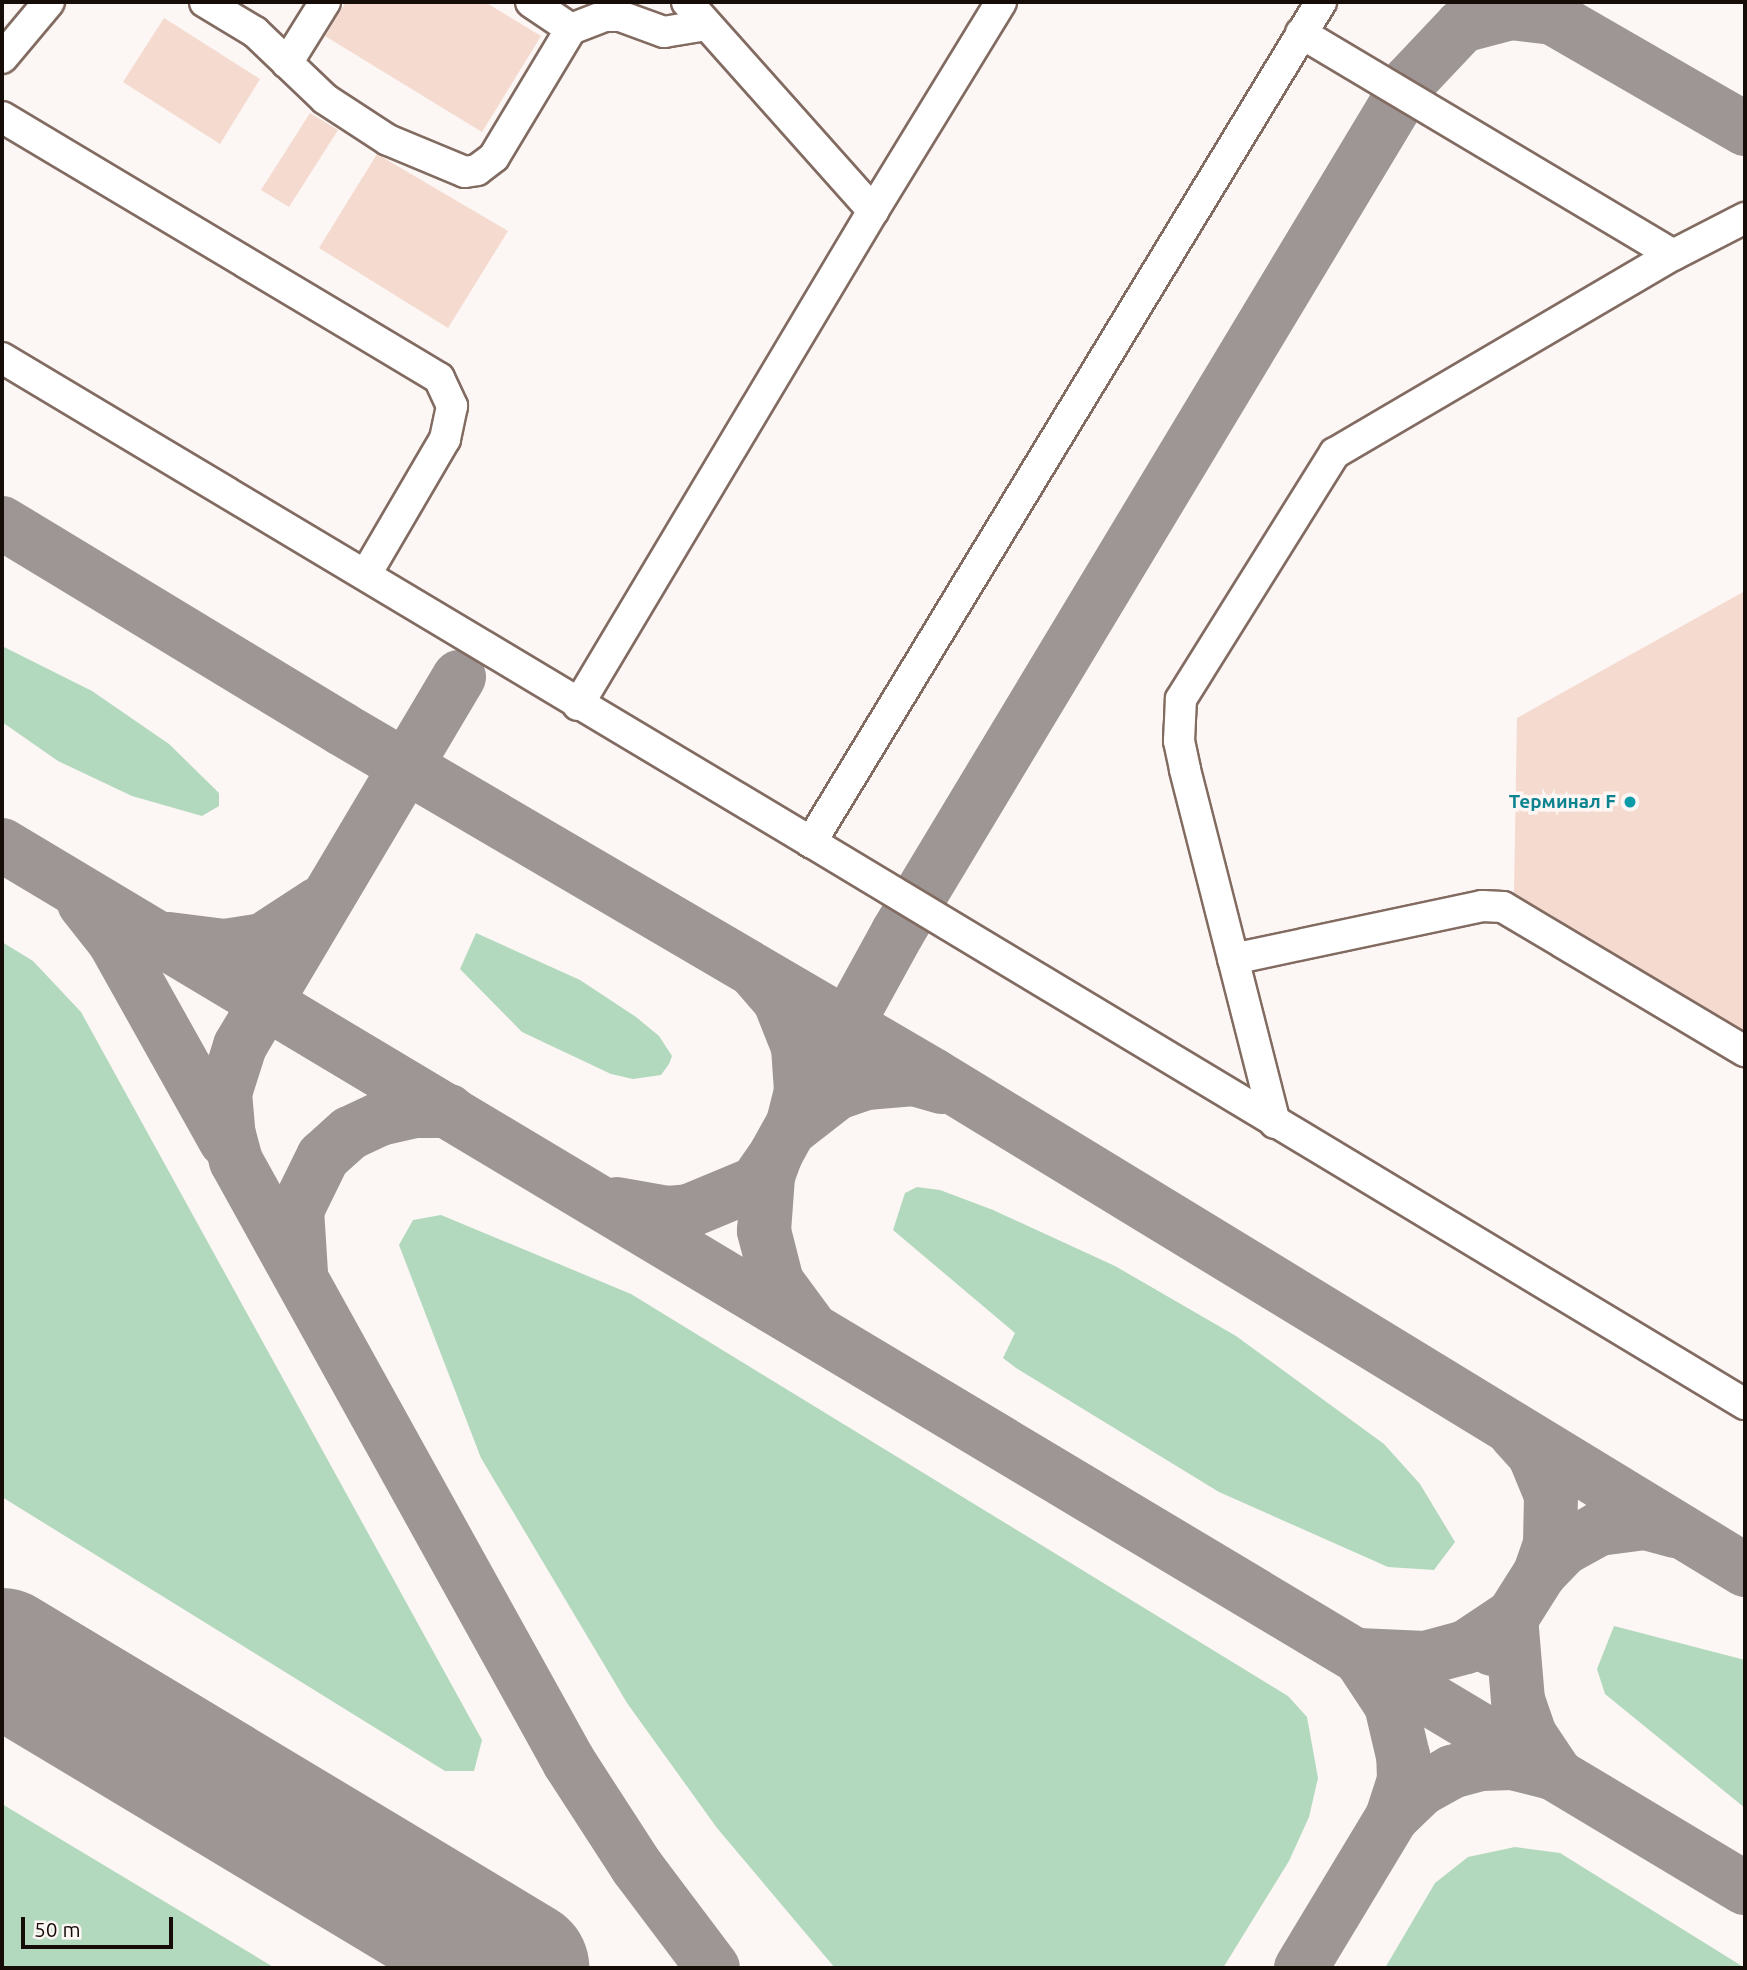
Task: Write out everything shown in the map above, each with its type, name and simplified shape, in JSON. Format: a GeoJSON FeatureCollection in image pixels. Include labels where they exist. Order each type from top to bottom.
{"type":"FeatureCollection","features":[{"type":"Feature","properties":{"kind":"lane"},"geometry":{"type":"LineString","coordinates":[[2,58],[49,2]]}},
{"type":"Feature","properties":{"kind":"lane"},"geometry":{"type":"LineString","coordinates":[[205,2],[238,9],[324,99],[388,140],[449,167],[477,170],[494,157],[571,29],[605,16],[620,16],[664,32],[697,10],[873,211]]}},
{"type":"Feature","properties":{"kind":"lane"},"geometry":{"type":"LineString","coordinates":[[287,63],[325,2]]}},
{"type":"Feature","properties":{"kind":"lane"},"geometry":{"type":"LineString","coordinates":[[531,2],[571,29]]}},
{"type":"Feature","properties":{"kind":"lane"},"geometry":{"type":"LineString","coordinates":[[578,705],[1001,2]]}},
{"type":"Feature","properties":{"kind":"lane"},"geometry":{"type":"LineString","coordinates":[[811,842],[1321,2]]}},
{"type":"Feature","properties":{"kind":"lane"},"geometry":{"type":"LineString","coordinates":[[1301,33],[1673,255]]}},
{"type":"Feature","properties":{"kind":"lane"},"geometry":{"type":"LineString","coordinates":[[2,117],[439,378],[452,406],[445,439],[366,574]]}},
{"type":"Feature","properties":{"kind":"lane"},"geometry":{"type":"LineString","coordinates":[[1275,1123],[1179,741],[1181,699],[1218,634],[1335,453],[1673,255],[1745,218]]}},
{"type":"Feature","properties":{"kind":"lane"},"geometry":{"type":"LineString","coordinates":[[2,358],[366,574],[578,705],[1153,1043],[1275,1123],[1745,1404]]}},
{"type":"Feature","properties":{"kind":"lane"},"geometry":{"type":"LineString","coordinates":[[1233,959],[1482,906],[1503,907],[1745,1051]]}},
{"type":"Feature","properties":{"kind":"green space"},"geometry":{"type":"Polygon","coordinates":[[[2,646],[92,691],[169,744],[219,793],[219,806],[202,816],[132,796],[58,761],[2,722],[2,646]]]}},
{"type":"Feature","properties":{"kind":"green space"},"geometry":{"type":"Polygon","coordinates":[[[476,933],[580,980],[636,1017],[659,1036],[672,1056],[669,1064],[661,1075],[633,1079],[611,1074],[522,1032],[460,969],[476,933]]]}},
{"type":"Feature","properties":{"kind":"green space"},"geometry":{"type":"Polygon","coordinates":[[[2,942],[33,961],[81,1012],[482,1740],[474,1771],[445,1771],[2,1497],[2,942]]]}},
{"type":"Feature","properties":{"kind":"green space"},"geometry":{"type":"Polygon","coordinates":[[[917,1187],[940,1190],[993,1210],[1115,1266],[1236,1336],[1384,1444],[1420,1484],[1455,1542],[1434,1570],[1388,1567],[1219,1492],[1016,1368],[1003,1358],[1015,1333],[893,1230],[905,1193],[917,1187]]]}},
{"type":"Feature","properties":{"kind":"green space"},"geometry":{"type":"Polygon","coordinates":[[[441,1215],[631,1294],[1288,1696],[1307,1717],[1318,1778],[1309,1817],[1289,1861],[1223,1968],[835,1968],[717,1828],[627,1703],[481,1458],[399,1245],[413,1220],[441,1215]]]}},
{"type":"Feature","properties":{"kind":"green space"},"geometry":{"type":"Polygon","coordinates":[[[1614,1626],[1745,1660],[1745,1808],[1605,1694],[1597,1669],[1614,1626]]]}},
{"type":"Feature","properties":{"kind":"green space"},"geometry":{"type":"Polygon","coordinates":[[[2,1804],[275,1968],[2,1968],[2,1804]]]}},
{"type":"Feature","properties":{"kind":"green space"},"geometry":{"type":"Polygon","coordinates":[[[1515,1847],[1560,1853],[1745,1968],[1385,1968],[1435,1883],[1468,1857],[1515,1847]]]}},
{"type":"Feature","properties":{"kind":"building"},"geometry":{"type":"Polygon","coordinates":[[[346,2],[485,2],[541,36],[482,132],[325,36],[346,2]]]}},
{"type":"Feature","properties":{"kind":"building"},"geometry":{"type":"Polygon","coordinates":[[[164,18],[260,79],[220,144],[123,82],[164,18]]]}},
{"type":"Feature","properties":{"kind":"building"},"geometry":{"type":"Polygon","coordinates":[[[310,113],[338,130],[289,207],[261,190],[310,113]]]}},
{"type":"Feature","properties":{"kind":"building"},"geometry":{"type":"Polygon","coordinates":[[[377,154],[508,231],[448,328],[319,248],[377,154]]]}},
{"type":"Feature","properties":{"kind":"building","name":"Терминал F"},"geometry":{"type":"Polygon","coordinates":[[[1745,591],[1745,1031],[1514,893],[1517,718],[1745,591]]]}},
{"type":"Feature","properties":{"kind":"taxiway"},"geometry":{"type":"LineString","coordinates":[[808,1324],[777,1282],[764,1231],[768,1176],[776,1154],[898,932],[1410,81],[1462,26],[1511,13],[1553,18],[1745,129]]}},
{"type":"Feature","properties":{"kind":"taxiway"},"geometry":{"type":"LineString","coordinates":[[2,523],[342,729],[933,1075],[1745,1570]]}},
{"type":"Feature","properties":{"kind":"taxiway"},"geometry":{"type":"LineString","coordinates":[[459,677],[240,1046],[225,1093],[228,1131],[236,1161],[569,1762],[637,1867],[713,1968]]}},
{"type":"Feature","properties":{"kind":"taxiway"},"geometry":{"type":"LineString","coordinates":[[2,845],[1745,1888]]}},
{"type":"Feature","properties":{"kind":"taxiway"},"geometry":{"type":"LineString","coordinates":[[84,903],[114,941],[226,1141]]}},
{"type":"Feature","properties":{"kind":"taxiway"},"geometry":{"type":"LineString","coordinates":[[169,939],[225,946],[263,940],[318,904]]}},
{"type":"Feature","properties":{"kind":"taxiway"},"geometry":{"type":"LineString","coordinates":[[756,973],[779,999],[798,1047],[801,1091],[792,1128],[837,1093],[866,1083],[914,1079],[942,1087]]}},
{"type":"Feature","properties":{"kind":"taxiway"},"geometry":{"type":"LineString","coordinates":[[301,1273],[297,1210],[323,1157],[350,1133],[380,1119],[415,1111],[449,1111]]}},
{"type":"Feature","properties":{"kind":"taxiway"},"geometry":{"type":"LineString","coordinates":[[617,1204],[668,1213],[689,1211],[756,1183],[776,1154]]}},
{"type":"Feature","properties":{"kind":"taxiway"},"geometry":{"type":"LineString","coordinates":[[1515,1433],[1534,1454],[1551,1495],[1550,1544],[1540,1573],[1563,1549],[1599,1529],[1645,1523],[1675,1531]]}},
{"type":"Feature","properties":{"kind":"taxiway"},"geometry":{"type":"LineString","coordinates":[[1492,1649],[1540,1573]]}},
{"type":"Feature","properties":{"kind":"taxiway"},"geometry":{"type":"LineString","coordinates":[[1511,1617],[1518,1700],[1530,1735],[1556,1774],[1512,1763],[1481,1764],[1452,1772],[1421,1789],[1392,1817],[1404,1779],[1403,1756],[1391,1705],[1358,1655],[1425,1658],[1466,1647],[1511,1617]]}},
{"type":"Feature","properties":{"kind":"taxiway"},"geometry":{"type":"LineString","coordinates":[[2,1652],[20,1667]]}},
{"type":"Feature","properties":{"kind":"taxiway"},"geometry":{"type":"LineString","coordinates":[[1301,1968],[1411,1786]]}},
{"type":"Feature","properties":{"kind":"runway"},"geometry":{"type":"LineString","coordinates":[[2,1656],[521,1968]]}},
{"type":"Feature","properties":{"kind":"place","name":"Терминал F"},"geometry":{"type":"Point","coordinates":[1630,802]}}]}
